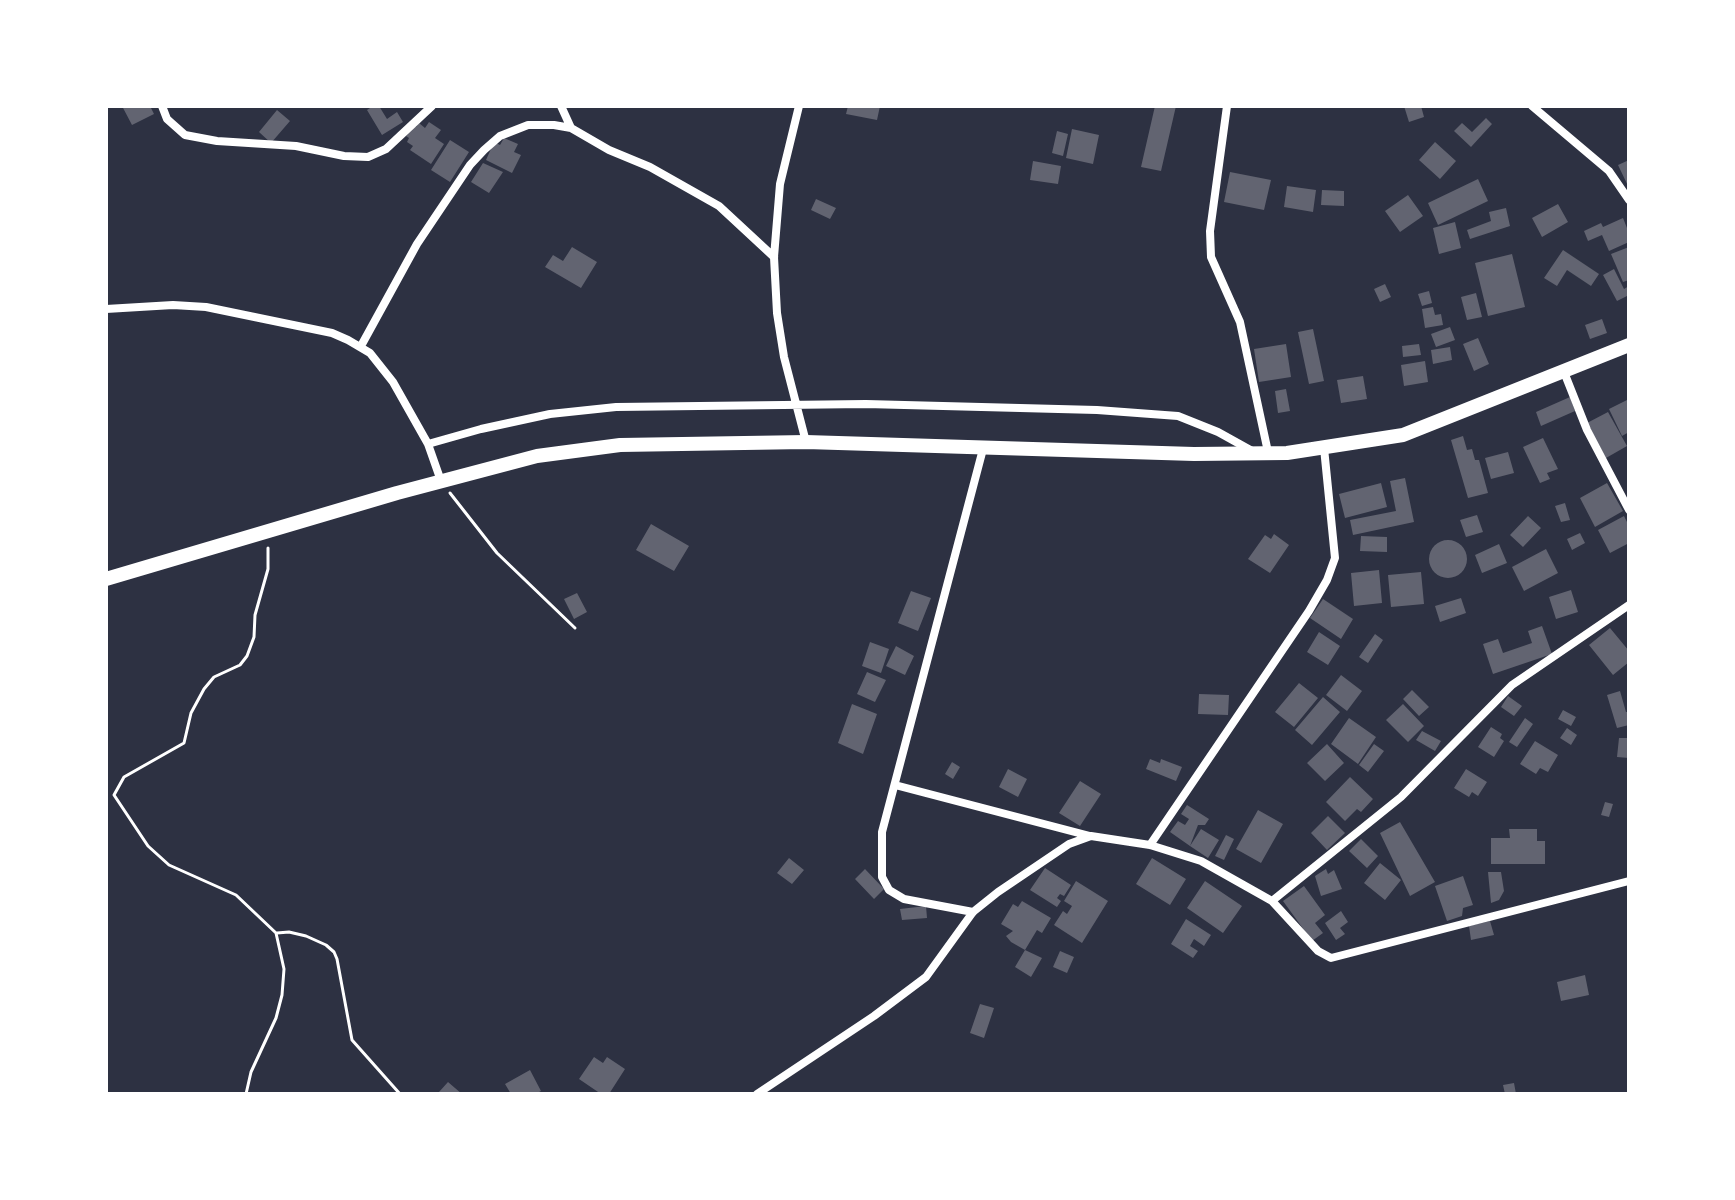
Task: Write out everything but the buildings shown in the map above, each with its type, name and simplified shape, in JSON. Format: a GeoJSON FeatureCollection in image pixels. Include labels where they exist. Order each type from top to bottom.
{"type":"FeatureCollection","features":[{"type":"Feature","properties":{"kind":"main road"},"geometry":{"type":"LineString","coordinates":[[106,579],[537,456],[620,445],[806,442],[1194,454],[1324,448],[1403,435],[1629,345]]}},
{"type":"Feature","properties":{"kind":"street"},"geometry":{"type":"LineString","coordinates":[[162,106],[167,119],[185,135],[368,157],[386,149],[432,106]]}},
{"type":"Feature","properties":{"kind":"street"},"geometry":{"type":"LineString","coordinates":[[561,106],[571,128]]}},
{"type":"Feature","properties":{"kind":"street"},"geometry":{"type":"LineString","coordinates":[[799,106],[780,184],[774,257],[777,313],[784,357],[806,442]]}},
{"type":"Feature","properties":{"kind":"street"},"geometry":{"type":"LineString","coordinates":[[1227,106],[1210,231],[1211,257],[1240,322],[1261,452]]}},
{"type":"Feature","properties":{"kind":"street"},"geometry":{"type":"LineString","coordinates":[[1532,106],[1609,171],[1629,200]]}},
{"type":"Feature","properties":{"kind":"street"},"geometry":{"type":"LineString","coordinates":[[361,346],[417,244],[477,157],[500,136],[528,125],[571,128],[609,150],[650,167],[719,206],[774,257]]}},
{"type":"Feature","properties":{"kind":"street"},"geometry":{"type":"LineString","coordinates":[[106,309],[173,305],[206,307],[332,333],[361,346],[393,382],[428,444],[441,481]]}},
{"type":"Feature","properties":{"kind":"street"},"geometry":{"type":"LineString","coordinates":[[1564,372],[1587,430],[1629,510]]}},
{"type":"Feature","properties":{"kind":"street"},"geometry":{"type":"LineString","coordinates":[[428,444],[550,414],[616,407],[795,404],[1097,410],[1178,416],[1261,452]]}},
{"type":"Feature","properties":{"kind":"street"},"geometry":{"type":"LineString","coordinates":[[1150,845],[1327,580],[1335,558],[1324,448]]}},
{"type":"Feature","properties":{"kind":"street"},"geometry":{"type":"LineString","coordinates":[[973,912],[904,899],[889,890],[882,877],[882,832],[983,449]]}},
{"type":"Feature","properties":{"kind":"street"},"geometry":{"type":"LineString","coordinates":[[1272,901],[1401,797],[1512,685],[1629,605]]}},
{"type":"Feature","properties":{"kind":"street"},"geometry":{"type":"LineString","coordinates":[[895,785],[1091,836],[1150,845],[1201,861],[1272,901],[1327,957],[1335,958],[1629,881]]}},
{"type":"Feature","properties":{"kind":"street"},"geometry":{"type":"LineString","coordinates":[[757,1094],[874,1016],[926,977],[973,912],[1069,844],[1091,836]]}},
{"type":"Feature","properties":{"kind":"path"},"geometry":{"type":"LineString","coordinates":[[441,481],[497,553],[575,628]]}},
{"type":"Feature","properties":{"kind":"path"},"geometry":{"type":"LineString","coordinates":[[246,1094],[251,1072],[276,1018],[282,995],[284,969],[276,933],[236,895],[169,865],[148,846],[114,795],[124,777],[184,743],[191,713],[204,689],[214,677],[240,665],[247,656],[268,569],[269,552],[263,534]]}},
{"type":"Feature","properties":{"kind":"path"},"geometry":{"type":"LineString","coordinates":[[276,933],[306,936],[334,952],[352,1040],[400,1094]]}}]}
